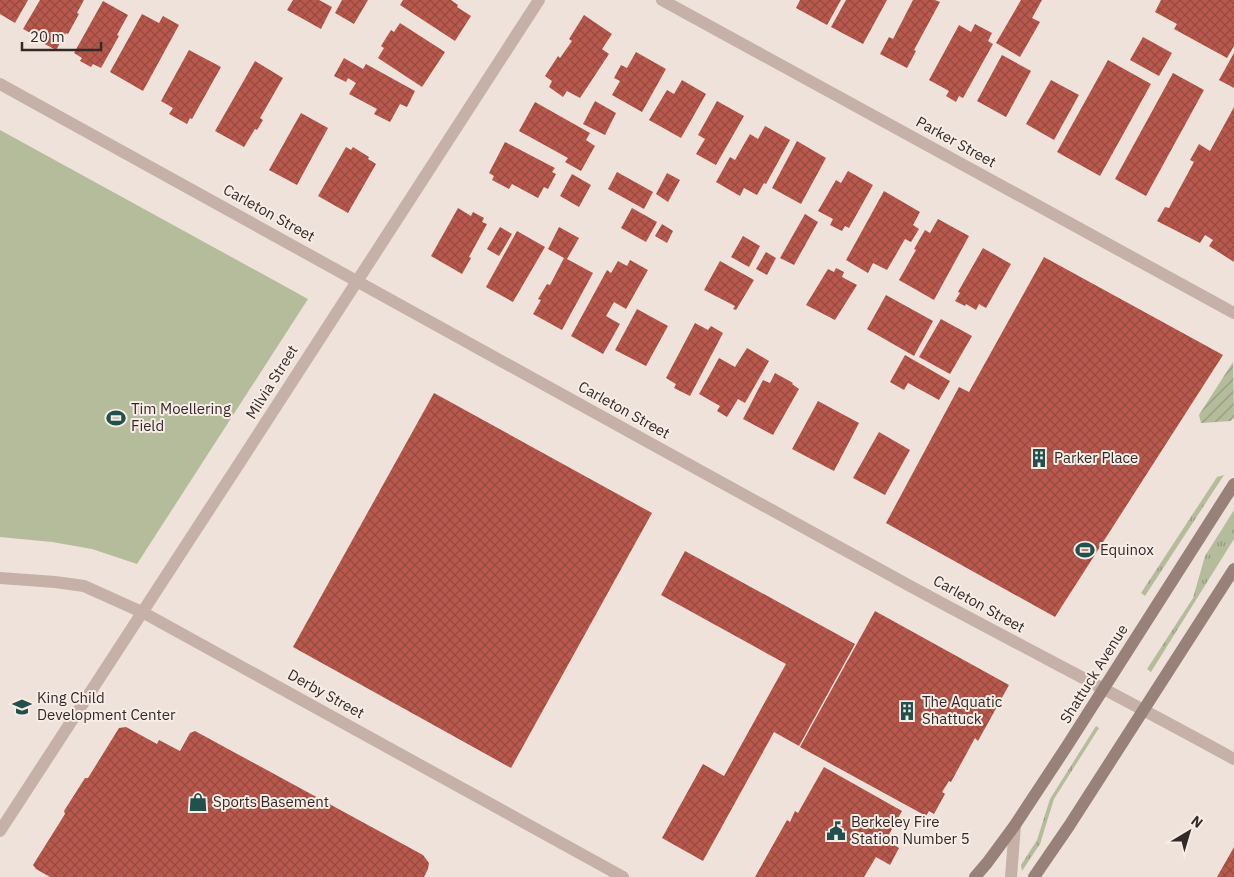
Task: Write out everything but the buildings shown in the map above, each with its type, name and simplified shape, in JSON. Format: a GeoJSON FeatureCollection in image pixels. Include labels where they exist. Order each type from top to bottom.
{"type":"FeatureCollection","features":[{"type":"Feature","properties":{"kind":"main road","name":"Shattuck Avenue"},"geometry":{"type":"LineString","coordinates":[[975,877],[1015,825],[1234,484]]}},
{"type":"Feature","properties":{"kind":"main road"},"geometry":{"type":"LineString","coordinates":[[1034,877],[1074,819],[1234,568]]}},
{"type":"Feature","properties":{"kind":"street","name":"Milvia Street"},"geometry":{"type":"LineString","coordinates":[[0,831],[144,613],[356,280],[539,0]]}},
{"type":"Feature","properties":{"kind":"street","name":"Parker Street"},"geometry":{"type":"LineString","coordinates":[[662,0],[1234,313]]}},
{"type":"Feature","properties":{"kind":"street","name":"Carleton Street"},"geometry":{"type":"LineString","coordinates":[[0,84],[709,476],[1234,759]]}},
{"type":"Feature","properties":{"kind":"street","name":"Derby Street"},"geometry":{"type":"LineString","coordinates":[[0,578],[84,586],[144,613],[623,877]]}},
{"type":"Feature","properties":{"kind":"street"},"geometry":{"type":"LineString","coordinates":[[1011,877],[1015,825]]}},
{"type":"Feature","properties":{"kind":"green space","name":"Tim Moellering Field"},"geometry":{"type":"Polygon","coordinates":[[[0,130],[308,299],[137,564],[92,549],[52,542],[0,537],[0,130]]]}},
{"type":"Feature","properties":{"kind":"green space"},"geometry":{"type":"Polygon","coordinates":[[[1233,362],[1234,417],[1231,421],[1201,423],[1199,415],[1233,362]]]}},
{"type":"Feature","properties":{"kind":"green space"},"geometry":{"type":"Polygon","coordinates":[[[1224,475],[1145,596],[1141,593],[1217,477],[1224,475]]]}},
{"type":"Feature","properties":{"kind":"green space"},"geometry":{"type":"Polygon","coordinates":[[[1234,510],[1234,539],[1151,672],[1147,669],[1193,598],[1205,556],[1234,510]]]}},
{"type":"Feature","properties":{"kind":"green space"},"geometry":{"type":"Polygon","coordinates":[[[1096,726],[1099,728],[1054,799],[1040,844],[1022,871],[1021,865],[1037,840],[1050,799],[1096,726]]]}},
{"type":"Feature","properties":{"kind":"place","name":"Tim Moellering Field"},"geometry":{"type":"Point","coordinates":[116,418]}},
{"type":"Feature","properties":{"kind":"place","name":"Parker Place"},"geometry":{"type":"Point","coordinates":[1039,458]}},
{"type":"Feature","properties":{"kind":"place","name":"Equinox"},"geometry":{"type":"Point","coordinates":[1085,550]}},
{"type":"Feature","properties":{"kind":"place","name":"King Child Development Center"},"geometry":{"type":"Point","coordinates":[22,707]}},
{"type":"Feature","properties":{"kind":"place","name":"The Aquatic Shattuck"},"geometry":{"type":"Point","coordinates":[907,711]}},
{"type":"Feature","properties":{"kind":"place","name":"Sports Basement"},"geometry":{"type":"Point","coordinates":[198,802]}},
{"type":"Feature","properties":{"kind":"place","name":"Berkeley Fire Station Number 5"},"geometry":{"type":"Point","coordinates":[836,831]}}]}
